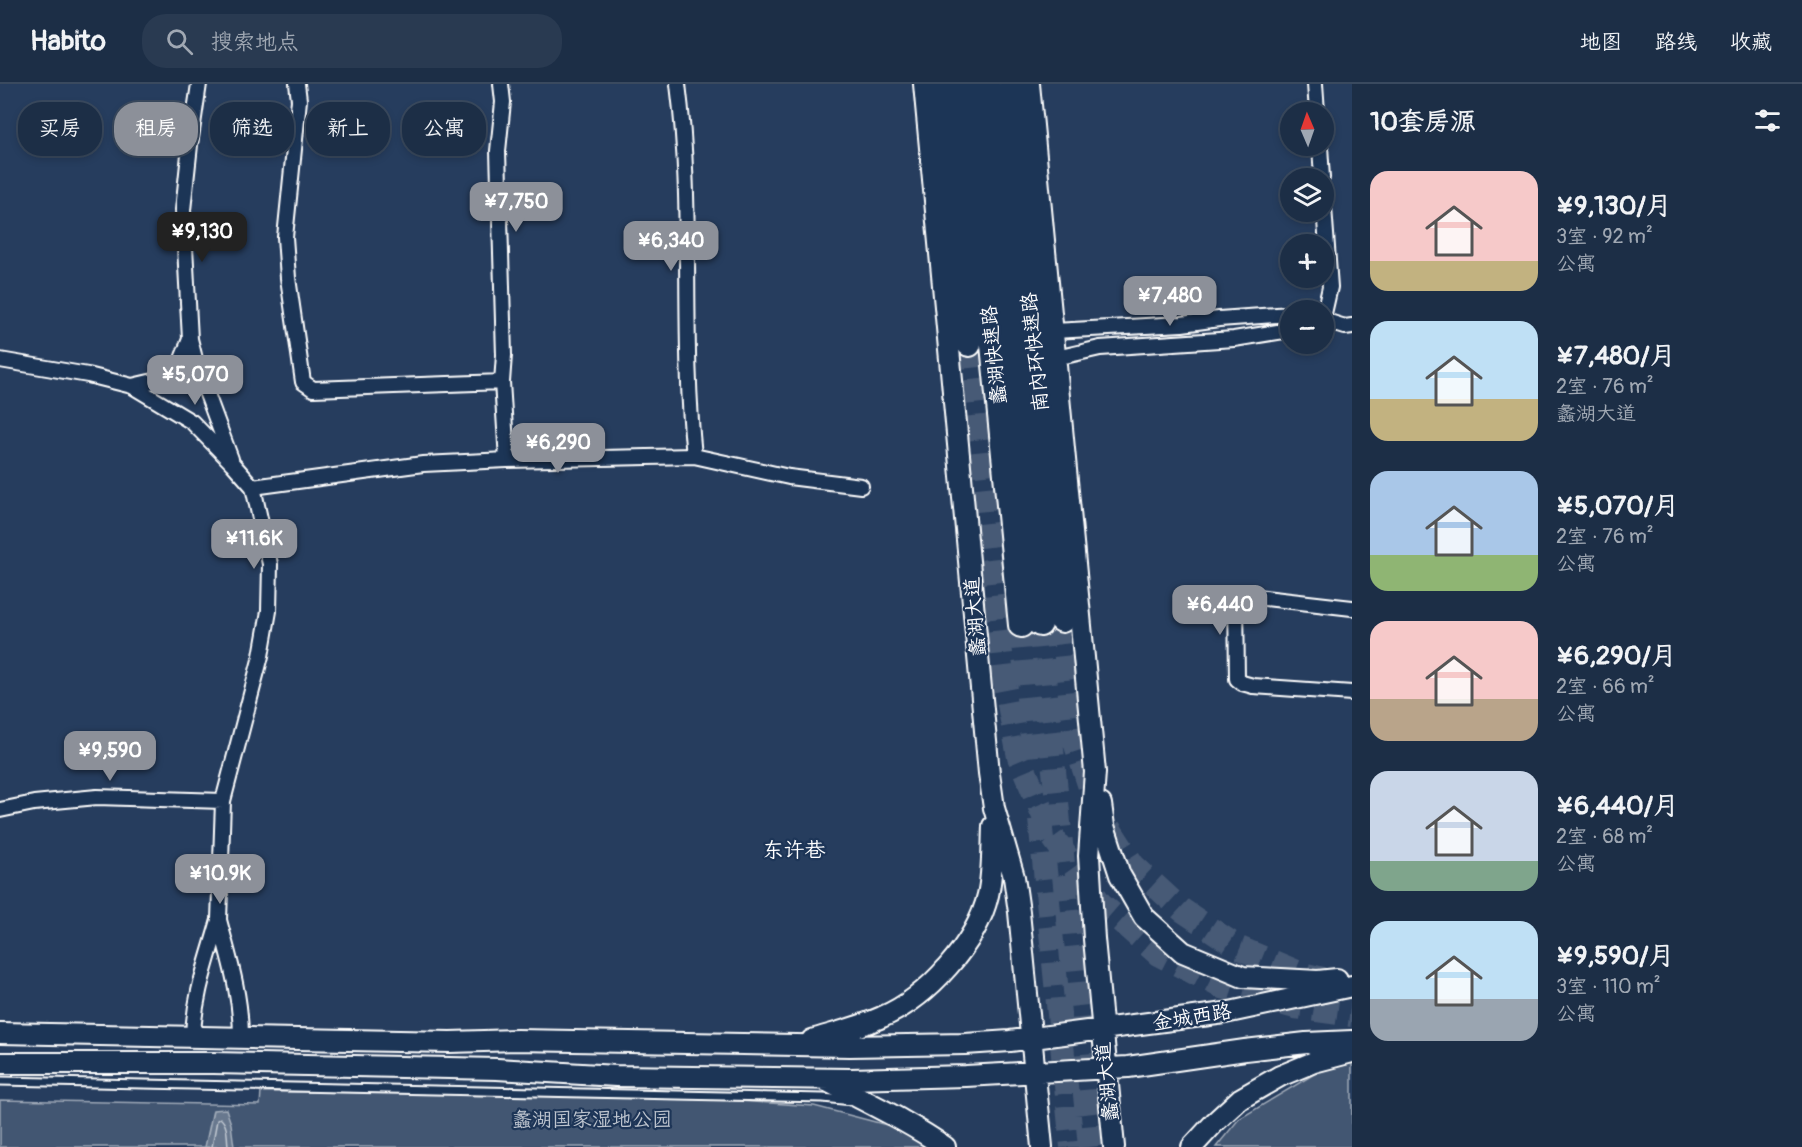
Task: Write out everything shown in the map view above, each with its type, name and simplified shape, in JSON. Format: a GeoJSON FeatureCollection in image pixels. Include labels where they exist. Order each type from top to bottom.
{"type":"FeatureCollection","features":[{"type":"Feature","properties":{"kind":"highway"},"geometry":{"type":"LineString","coordinates":[[945,84],[969,344]]}},
{"type":"Feature","properties":{"kind":"highway","name":"蠡湖快速路"},"geometry":{"type":"LineString","coordinates":[[967,84],[1041,623]]}},
{"type":"Feature","properties":{"kind":"highway","name":"蠡湖快速路"},"geometry":{"type":"LineString","coordinates":[[987,84],[1041,623]]}},
{"type":"Feature","properties":{"kind":"highway","name":"南内环快速路"},"geometry":{"type":"LineString","coordinates":[[1011,84],[1041,623]]}},
{"type":"Feature","properties":{"kind":"main road","name":"蠡湖大道"},"geometry":{"type":"LineString","coordinates":[[924,84],[989,773],[994,808],[1014,877],[1019,912],[1042,1147]]}},
{"type":"Feature","properties":{"kind":"main road","name":"蠡湖大道"},"geometry":{"type":"LineString","coordinates":[[1029,84],[1095,772],[1089,856],[1094,939],[1114,1147]]}},
{"type":"Feature","properties":{"kind":"main road"},"geometry":{"type":"LineString","coordinates":[[1095,772],[1104,826],[1120,875],[1144,917],[1183,952],[1243,977],[1318,981],[1352,978]]}},
{"type":"Feature","properties":{"kind":"main road"},"geometry":{"type":"LineString","coordinates":[[795,1045],[883,1017],[930,987],[957,957],[980,918],[987,895],[992,863],[994,808]]}},
{"type":"Feature","properties":{"kind":"main road","name":"金城西路"},"geometry":{"type":"LineString","coordinates":[[0,1033],[450,1042],[517,1040],[850,1046],[965,1044],[1102,1030],[1225,1013],[1352,986]]}},
{"type":"Feature","properties":{"kind":"main road","name":"金城西路"},"geometry":{"type":"LineString","coordinates":[[0,1063],[497,1069],[616,1076],[821,1078],[966,1076],[1128,1067],[1245,1050],[1306,1043],[1352,1041]]}},
{"type":"Feature","properties":{"kind":"main road"},"geometry":{"type":"LineString","coordinates":[[1192,1147],[1240,1099],[1280,1076],[1314,1062],[1352,1052]]}},
{"type":"Feature","properties":{"kind":"main road"},"geometry":{"type":"LineString","coordinates":[[821,1078],[945,1147]]}},
{"type":"Feature","properties":{"kind":"street"},"geometry":{"type":"LineString","coordinates":[[199,84],[183,210],[190,339],[197,367],[232,463]]}},
{"type":"Feature","properties":{"kind":"street"},"geometry":{"type":"LineString","coordinates":[[297,84],[299,100],[285,237],[288,278],[303,382],[313,389],[502,382]]}},
{"type":"Feature","properties":{"kind":"street"},"geometry":{"type":"LineString","coordinates":[[501,84],[503,102],[498,151],[504,355],[502,382],[507,459]]}},
{"type":"Feature","properties":{"kind":"street"},"geometry":{"type":"LineString","coordinates":[[678,84],[684,131],[690,412],[694,456]]}},
{"type":"Feature","properties":{"kind":"street"},"geometry":{"type":"LineString","coordinates":[[1315,84],[1316,102]]}},
{"type":"Feature","properties":{"kind":"street"},"geometry":{"type":"LineString","coordinates":[[1325,222],[1330,287],[1327,300]]}},
{"type":"Feature","properties":{"kind":"street"},"geometry":{"type":"LineString","coordinates":[[1054,331],[1182,324],[1280,315]]}},
{"type":"Feature","properties":{"kind":"street"},"geometry":{"type":"LineString","coordinates":[[1334,323],[1345,327],[1352,326]]}},
{"type":"Feature","properties":{"kind":"street"},"geometry":{"type":"LineString","coordinates":[[1056,358],[1100,348],[1234,339],[1280,332]]}},
{"type":"Feature","properties":{"kind":"street"},"geometry":{"type":"LineString","coordinates":[[132,386],[158,380],[180,364],[190,339]]}},
{"type":"Feature","properties":{"kind":"street"},"geometry":{"type":"LineString","coordinates":[[0,360],[88,375],[132,386],[192,422],[253,488],[270,564],[269,611],[261,656],[223,801],[219,920],[199,987],[193,1037]]}},
{"type":"Feature","properties":{"kind":"street"},"geometry":{"type":"LineString","coordinates":[[253,488],[423,464],[507,459],[694,456],[789,477],[861,486]]}},
{"type":"Feature","properties":{"kind":"street"},"geometry":{"type":"LineString","coordinates":[[1352,608],[1239,595],[1236,598],[1235,613],[1238,679],[1242,683],[1253,686],[1352,693]]}},
{"type":"Feature","properties":{"kind":"street"},"geometry":{"type":"LineString","coordinates":[[0,810],[34,803],[97,797],[223,801]]}},
{"type":"Feature","properties":{"kind":"street"},"geometry":{"type":"LineString","coordinates":[[219,920],[238,990],[241,1038]]}},
{"type":"Feature","properties":{"kind":"lane"},"geometry":{"type":"LineString","coordinates":[[0,1081],[823,1098],[871,1104]]}},
{"type":"Feature","properties":{"kind":"green space"},"geometry":{"type":"Polygon","coordinates":[[[1352,1063],[1352,1147],[1216,1147],[1239,1119],[1326,1067],[1352,1063]]]}},
{"type":"Feature","properties":{"kind":"green space","name":"蠡湖国家湿地公园"},"geometry":{"type":"Polygon","coordinates":[[[589,1091],[814,1106],[902,1129],[926,1147],[0,1147],[0,1100],[260,1105],[261,1092],[589,1091]]]}},
{"type":"Feature","properties":{"kind":"water"},"geometry":{"type":"Polygon","coordinates":[[[226,1109],[231,1124],[234,1147],[205,1147],[213,1110],[226,1109]]]}},
{"type":"Feature","properties":{"kind":"tunnel"},"geometry":{"type":"LineString","coordinates":[[969,344],[1003,673],[1019,757],[1052,836],[1100,903],[1158,954],[1222,987],[1295,1007],[1352,1015]]}},
{"type":"Feature","properties":{"kind":"tunnel"},"geometry":{"type":"LineString","coordinates":[[1062,620],[1075,742],[1098,811],[1133,865],[1182,910],[1239,948],[1302,974],[1323,979]]}},
{"type":"Feature","properties":{"kind":"tunnel"},"geometry":{"type":"LineString","coordinates":[[1040,624],[1090,1147]]}},
{"type":"Feature","properties":{"kind":"tunnel"},"geometry":{"type":"LineString","coordinates":[[1021,625],[1034,760]]}},
{"type":"Feature","properties":{"kind":"tunnel"},"geometry":{"type":"LineString","coordinates":[[1040,819],[1072,1147]]}},
{"type":"Feature","properties":{"kind":"district","name":"东许巷"},"geometry":{"type":"Point","coordinates":[794,850]}}]}
